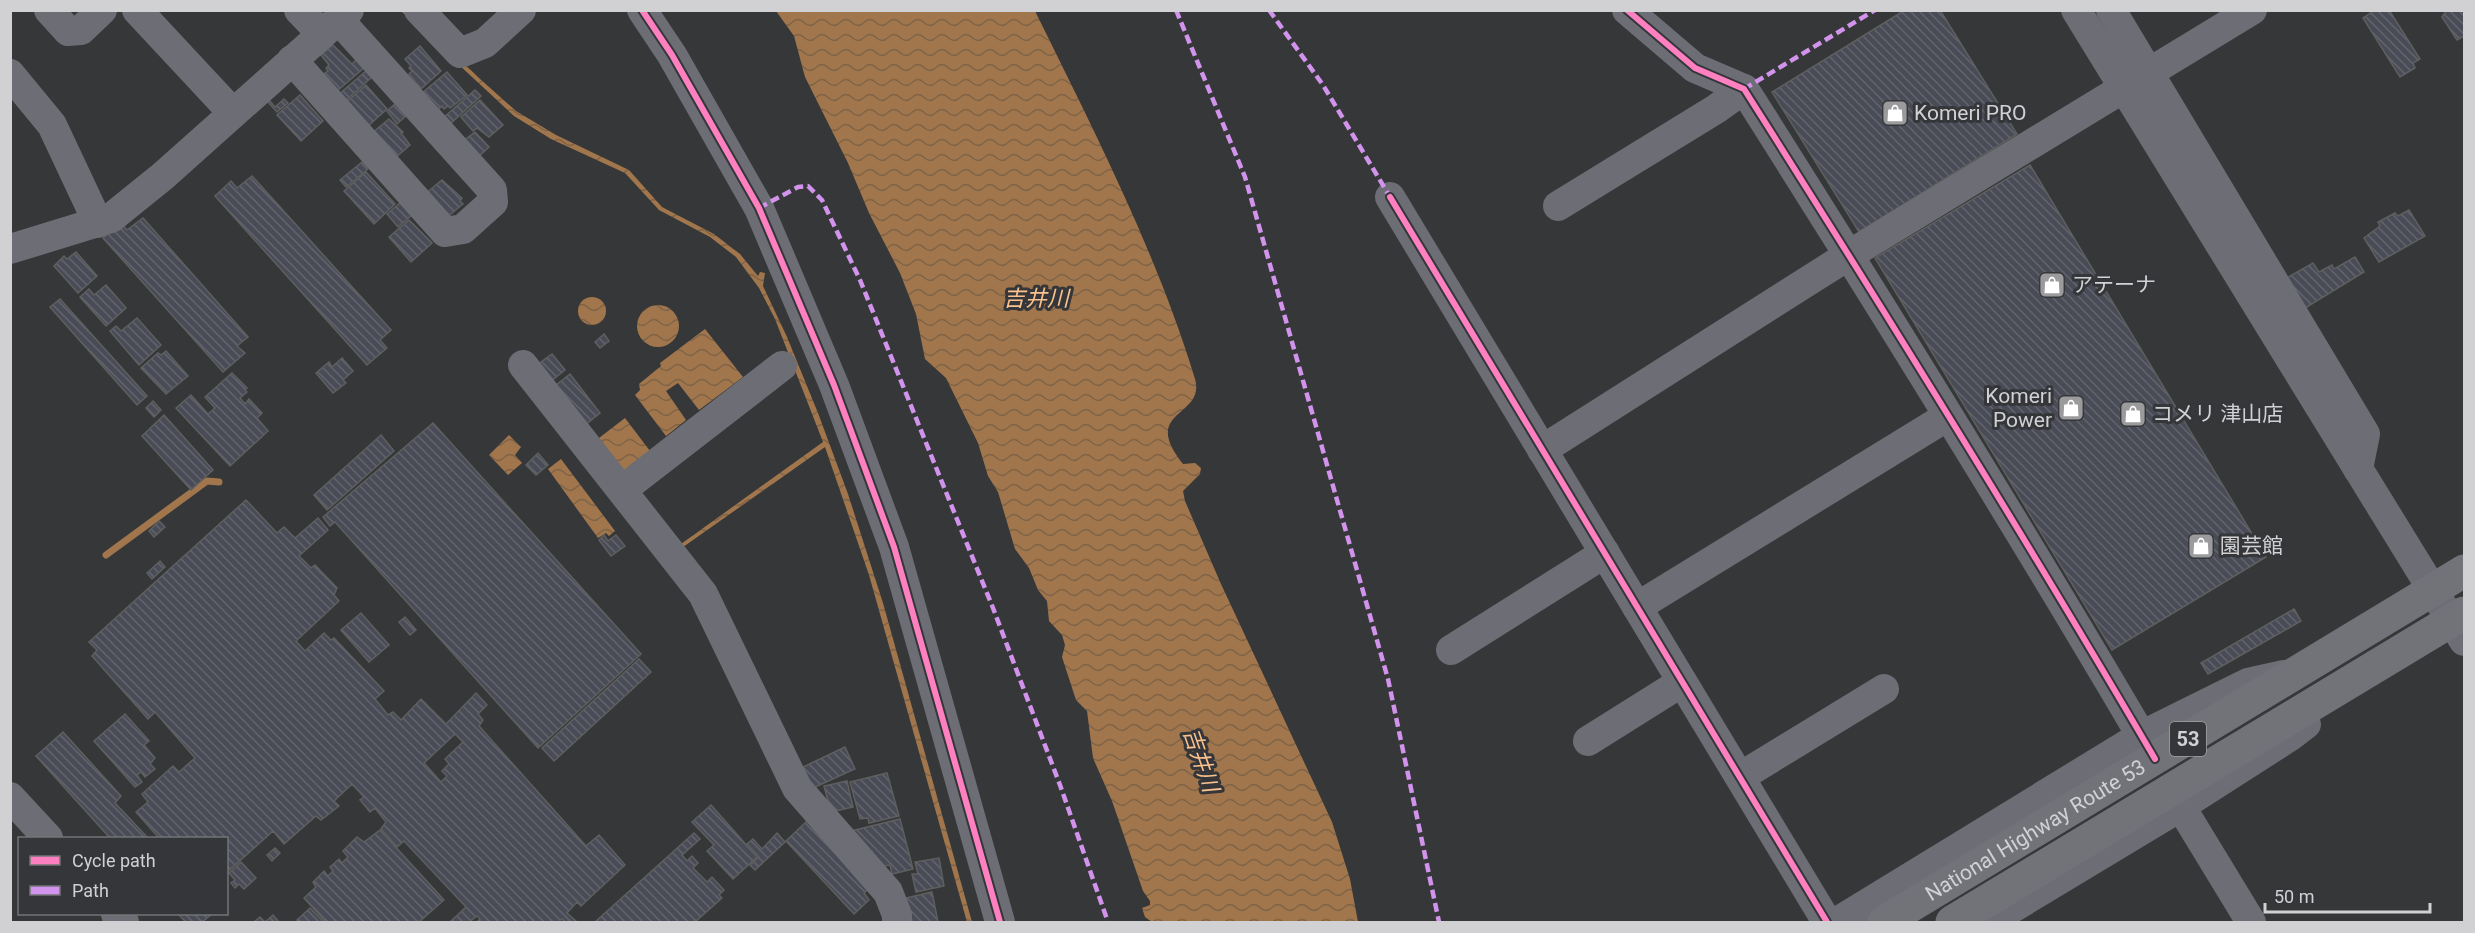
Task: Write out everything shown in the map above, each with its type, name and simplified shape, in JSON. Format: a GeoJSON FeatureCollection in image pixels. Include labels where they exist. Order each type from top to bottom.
{"type":"FeatureCollection","features":[{"type":"Feature","properties":{"kind":"highway","name":"National Highway Route 53"},"geometry":{"type":"LineString","coordinates":[[1897,914],[1959,877],[2148,748],[2300,672],[2464,571]]}},
{"type":"Feature","properties":{"kind":"highway","name":"National Highway Route 53"},"geometry":{"type":"LineString","coordinates":[[1952,922],[2175,798],[2372,668],[2460,624]]}},
{"type":"Feature","properties":{"kind":"highway"},"geometry":{"type":"LineString","coordinates":[[2148,748],[2173,771],[2185,768],[2270,716],[2372,668]]}},
{"type":"Feature","properties":{"kind":"highway"},"geometry":{"type":"LineString","coordinates":[[1959,877],[2039,845],[2136,788],[2150,785],[2175,798]]}},
{"type":"Feature","properties":{"kind":"street"},"geometry":{"type":"LineString","coordinates":[[49,10],[68,31],[81,30],[102,10]]}},
{"type":"Feature","properties":{"kind":"street"},"geometry":{"type":"LineString","coordinates":[[137,10],[233,113]]}},
{"type":"Feature","properties":{"kind":"street"},"geometry":{"type":"LineString","coordinates":[[292,60],[445,232],[463,229],[493,202],[492,190],[337,22],[299,10]]}},
{"type":"Feature","properties":{"kind":"street"},"geometry":{"type":"LineString","coordinates":[[419,10],[460,53],[485,43],[521,10]]}},
{"type":"Feature","properties":{"kind":"street"},"geometry":{"type":"LineString","coordinates":[[642,10],[672,55],[759,208],[834,385],[894,547],[1000,922]]}},
{"type":"Feature","properties":{"kind":"street"},"geometry":{"type":"LineString","coordinates":[[1627,10],[1695,68],[1744,89],[1948,416],[2148,748],[1837,922]]}},
{"type":"Feature","properties":{"kind":"street"},"geometry":{"type":"LineString","coordinates":[[2076,10],[2433,591],[2460,624]]}},
{"type":"Feature","properties":{"kind":"street"},"geometry":{"type":"LineString","coordinates":[[2111,10],[2366,434],[2358,469]]}},
{"type":"Feature","properties":{"kind":"street"},"geometry":{"type":"LineString","coordinates":[[1542,450],[1849,255],[2252,10]]}},
{"type":"Feature","properties":{"kind":"street"},"geometry":{"type":"LineString","coordinates":[[10,249],[111,218],[337,22]]}},
{"type":"Feature","properties":{"kind":"street"},"geometry":{"type":"LineString","coordinates":[[10,74],[52,125],[98,223]]}},
{"type":"Feature","properties":{"kind":"street"},"geometry":{"type":"LineString","coordinates":[[1558,206],[1716,109],[1744,89]]}},
{"type":"Feature","properties":{"kind":"street"},"geometry":{"type":"LineString","coordinates":[[1390,197],[1827,922]]}},
{"type":"Feature","properties":{"kind":"street"},"geometry":{"type":"LineString","coordinates":[[523,365],[703,594],[797,788],[888,892],[897,915],[897,922]]}},
{"type":"Feature","properties":{"kind":"street"},"geometry":{"type":"LineString","coordinates":[[622,490],[782,366]]}},
{"type":"Feature","properties":{"kind":"street"},"geometry":{"type":"LineString","coordinates":[[1637,607],[1948,416]]}},
{"type":"Feature","properties":{"kind":"street"},"geometry":{"type":"LineString","coordinates":[[1451,650],[1605,553]]}},
{"type":"Feature","properties":{"kind":"street"},"geometry":{"type":"LineString","coordinates":[[1588,741],[1682,682]]}},
{"type":"Feature","properties":{"kind":"street"},"geometry":{"type":"LineString","coordinates":[[1740,777],[1884,689]]}},
{"type":"Feature","properties":{"kind":"street"},"geometry":{"type":"LineString","coordinates":[[10,796],[47,837]]}},
{"type":"Feature","properties":{"kind":"street"},"geometry":{"type":"LineString","coordinates":[[1989,922],[2175,798],[2251,922]]}},
{"type":"Feature","properties":{"kind":"water"},"geometry":{"type":"Polygon","coordinates":[[[401,11],[410,11],[516,111],[556,135],[629,170],[662,207],[714,234],[740,254],[758,276],[760,272],[765,273],[763,286],[818,413],[848,494],[883,603],[972,922],[967,922],[869,575],[825,447],[676,552],[674,549],[823,442],[775,319],[759,288],[736,257],[710,237],[659,210],[625,173],[551,139],[514,116],[401,11]]]}},
{"type":"Feature","properties":{"kind":"water","name":"吉井川"},"geometry":{"type":"Polygon","coordinates":[[[776,11],[1035,11],[1143,238],[1179,331],[1195,379],[1196,392],[1192,401],[1170,423],[1168,433],[1171,446],[1183,464],[1195,463],[1201,468],[1200,474],[1183,491],[1185,501],[1221,584],[1332,822],[1350,879],[1358,922],[1152,922],[1145,917],[1142,908],[1150,905],[1150,901],[1143,891],[1112,801],[1093,758],[1087,711],[1076,700],[1062,657],[1065,645],[1062,635],[1049,621],[1047,601],[1038,590],[1029,568],[1015,549],[998,492],[988,476],[978,443],[946,378],[925,359],[916,314],[900,273],[805,77],[794,36],[776,11]]]}},
{"type":"Feature","properties":{"kind":"water"},"geometry":{"type":"Polygon","coordinates":[[[592,297],[602,301],[606,311],[602,321],[592,325],[582,321],[578,311],[582,301],[592,297]]]}},
{"type":"Feature","properties":{"kind":"water"},"geometry":{"type":"Polygon","coordinates":[[[658,305],[673,311],[679,326],[673,341],[658,347],[643,341],[637,326],[643,311],[658,305]]]}},
{"type":"Feature","properties":{"kind":"water"},"geometry":{"type":"Polygon","coordinates":[[[705,329],[743,377],[699,410],[678,383],[666,391],[686,420],[666,436],[635,395],[640,390],[639,384],[661,366],[660,363],[705,329]]]}},
{"type":"Feature","properties":{"kind":"water"},"geometry":{"type":"Polygon","coordinates":[[[625,418],[650,451],[624,471],[599,438],[625,418]]]}},
{"type":"Feature","properties":{"kind":"water"},"geometry":{"type":"Polygon","coordinates":[[[509,435],[521,447],[515,455],[522,463],[508,475],[489,455],[509,435]]]}},
{"type":"Feature","properties":{"kind":"water"},"geometry":{"type":"Polygon","coordinates":[[[561,459],[615,531],[609,536],[606,533],[598,538],[548,469],[561,459]]]}},
{"type":"Feature","properties":{"kind":"building","name":"Komeri PRO"},"geometry":{"type":"Polygon","coordinates":[[[1905,10],[1940,10],[2017,134],[1859,232],[1772,92],[1905,10]]]}},
{"type":"Feature","properties":{"kind":"building"},"geometry":{"type":"Polygon","coordinates":[[[2375,10],[2389,10],[2420,59],[2413,63],[2415,68],[2400,77],[2363,18],[2375,10]]]}},
{"type":"Feature","properties":{"kind":"building"},"geometry":{"type":"Polygon","coordinates":[[[2447,10],[2464,10],[2464,36],[2457,40],[2442,17],[2447,10]]]}},
{"type":"Feature","properties":{"kind":"building"},"geometry":{"type":"Polygon","coordinates":[[[333,45],[352,64],[357,59],[365,67],[336,92],[322,75],[328,71],[326,68],[329,65],[321,55],[333,45]]]}},
{"type":"Feature","properties":{"kind":"building"},"geometry":{"type":"Polygon","coordinates":[[[420,46],[441,71],[421,89],[409,74],[412,71],[409,68],[411,66],[405,59],[420,46]]]}},
{"type":"Feature","properties":{"kind":"building"},"geometry":{"type":"Polygon","coordinates":[[[366,71],[372,77],[344,102],[338,95],[366,71]]]}},
{"type":"Feature","properties":{"kind":"building"},"geometry":{"type":"Polygon","coordinates":[[[447,72],[467,95],[450,108],[448,106],[444,109],[442,106],[437,111],[422,93],[447,72]]]}},
{"type":"Feature","properties":{"kind":"building"},"geometry":{"type":"Polygon","coordinates":[[[366,85],[387,109],[367,127],[344,104],[366,85]]]}},
{"type":"Feature","properties":{"kind":"building"},"geometry":{"type":"Polygon","coordinates":[[[475,90],[481,96],[449,125],[443,118],[475,90]]]}},
{"type":"Feature","properties":{"kind":"building"},"geometry":{"type":"Polygon","coordinates":[[[300,95],[323,121],[301,141],[277,115],[300,95]]]}},
{"type":"Feature","properties":{"kind":"building"},"geometry":{"type":"Polygon","coordinates":[[[284,99],[288,103],[277,112],[267,101],[269,100],[275,107],[284,99]]]}},
{"type":"Feature","properties":{"kind":"building"},"geometry":{"type":"Polygon","coordinates":[[[480,100],[503,125],[489,137],[477,128],[473,131],[461,117],[480,100]]]}},
{"type":"Feature","properties":{"kind":"building"},"geometry":{"type":"Polygon","coordinates":[[[397,102],[408,114],[397,124],[387,111],[397,102]]]}},
{"type":"Feature","properties":{"kind":"building"},"geometry":{"type":"Polygon","coordinates":[[[389,119],[403,132],[401,133],[410,145],[393,160],[372,133],[389,119]]]}},
{"type":"Feature","properties":{"kind":"building"},"geometry":{"type":"Polygon","coordinates":[[[475,132],[489,147],[476,159],[462,142],[475,132]]]}},
{"type":"Feature","properties":{"kind":"building"},"geometry":{"type":"Polygon","coordinates":[[[362,162],[368,169],[346,187],[340,180],[362,162]]]}},
{"type":"Feature","properties":{"kind":"building","name":"Komeri Power"},"geometry":{"type":"Polygon","coordinates":[[[2030,165],[2266,557],[2112,650],[1875,258],[2030,165]]]}},
{"type":"Feature","properties":{"kind":"building"},"geometry":{"type":"Polygon","coordinates":[[[366,172],[395,204],[374,224],[344,191],[366,172]]]}},
{"type":"Feature","properties":{"kind":"building"},"geometry":{"type":"Polygon","coordinates":[[[252,176],[391,330],[380,340],[387,348],[367,365],[215,196],[231,181],[237,188],[252,176]]]}},
{"type":"Feature","properties":{"kind":"building"},"geometry":{"type":"Polygon","coordinates":[[[442,180],[462,198],[460,201],[463,204],[446,218],[425,194],[442,180]]]}},
{"type":"Feature","properties":{"kind":"building"},"geometry":{"type":"Polygon","coordinates":[[[401,202],[412,215],[398,227],[387,214],[401,202]]]}},
{"type":"Feature","properties":{"kind":"building"},"geometry":{"type":"Polygon","coordinates":[[[2409,210],[2425,236],[2379,262],[2364,238],[2380,226],[2378,222],[2395,213],[2398,216],[2409,210]]]}},
{"type":"Feature","properties":{"kind":"building"},"geometry":{"type":"Polygon","coordinates":[[[143,218],[248,337],[237,346],[245,353],[223,372],[103,238],[121,223],[127,230],[143,218]]]}},
{"type":"Feature","properties":{"kind":"building"},"geometry":{"type":"Polygon","coordinates":[[[409,220],[432,243],[411,262],[389,237],[409,220]]]}},
{"type":"Feature","properties":{"kind":"building"},"geometry":{"type":"Polygon","coordinates":[[[76,252],[97,276],[78,293],[54,266],[64,256],[67,259],[76,252]]]}},
{"type":"Feature","properties":{"kind":"building"},"geometry":{"type":"Polygon","coordinates":[[[2355,257],[2364,272],[2302,310],[2283,280],[2313,263],[2319,272],[2332,265],[2334,269],[2355,257]]]}},
{"type":"Feature","properties":{"kind":"building"},"geometry":{"type":"Polygon","coordinates":[[[106,285],[126,308],[106,326],[80,297],[89,289],[94,295],[106,285]]]}},
{"type":"Feature","properties":{"kind":"building"},"geometry":{"type":"Polygon","coordinates":[[[60,299],[147,396],[137,405],[50,307],[60,299]]]}},
{"type":"Feature","properties":{"kind":"building"},"geometry":{"type":"Polygon","coordinates":[[[137,318],[161,345],[139,365],[110,331],[116,326],[121,331],[137,318]]]}},
{"type":"Feature","properties":{"kind":"building"},"geometry":{"type":"Polygon","coordinates":[[[604,334],[609,341],[600,348],[595,342],[604,334]]]}},
{"type":"Feature","properties":{"kind":"building"},"geometry":{"type":"Polygon","coordinates":[[[166,351],[188,376],[166,394],[141,368],[158,353],[161,355],[166,351]]]}},
{"type":"Feature","properties":{"kind":"building"},"geometry":{"type":"Polygon","coordinates":[[[552,354],[565,370],[550,382],[537,365],[552,354]]]}},
{"type":"Feature","properties":{"kind":"building"},"geometry":{"type":"Polygon","coordinates":[[[342,358],[353,371],[343,380],[346,383],[333,393],[316,373],[329,362],[332,367],[342,358]]]}},
{"type":"Feature","properties":{"kind":"building"},"geometry":{"type":"Polygon","coordinates":[[[232,373],[247,388],[245,390],[247,392],[240,398],[245,404],[249,399],[262,413],[257,418],[268,431],[230,466],[176,408],[191,395],[208,414],[215,408],[205,397],[232,373]]]}},
{"type":"Feature","properties":{"kind":"building"},"geometry":{"type":"Polygon","coordinates":[[[570,374],[600,413],[585,425],[555,386],[570,374]]]}},
{"type":"Feature","properties":{"kind":"building"},"geometry":{"type":"Polygon","coordinates":[[[153,401],[161,410],[154,417],[146,408],[153,401]]]}},
{"type":"Feature","properties":{"kind":"building"},"geometry":{"type":"Polygon","coordinates":[[[164,415],[213,470],[191,490],[142,436],[164,415]]]}},
{"type":"Feature","properties":{"kind":"building"},"geometry":{"type":"Polygon","coordinates":[[[433,423],[641,654],[538,748],[335,522],[330,526],[323,517],[433,423]]]}},
{"type":"Feature","properties":{"kind":"building"},"geometry":{"type":"Polygon","coordinates":[[[381,435],[394,451],[327,510],[314,495],[381,435]]]}},
{"type":"Feature","properties":{"kind":"building"},"geometry":{"type":"Polygon","coordinates":[[[538,453],[548,465],[536,475],[526,465],[538,453]]]}},
{"type":"Feature","properties":{"kind":"building"},"geometry":{"type":"Polygon","coordinates":[[[246,500],[277,533],[284,527],[295,538],[318,518],[328,530],[299,556],[311,568],[315,565],[337,588],[334,595],[339,601],[296,641],[305,651],[324,633],[331,640],[334,638],[384,691],[375,699],[388,715],[393,712],[401,720],[421,699],[446,724],[476,693],[487,705],[478,714],[483,720],[479,726],[586,846],[599,835],[625,865],[581,906],[577,902],[567,913],[577,922],[565,922],[562,919],[558,922],[477,922],[480,919],[477,916],[469,922],[450,922],[466,907],[404,841],[397,847],[381,829],[386,822],[375,808],[370,812],[360,800],[364,797],[352,784],[334,801],[339,806],[321,820],[316,816],[284,844],[273,831],[228,871],[228,837],[158,837],[136,812],[148,802],[142,794],[173,766],[179,772],[195,758],[155,712],[148,719],[92,656],[97,650],[89,642],[246,500]],[[455,734],[424,763],[441,782],[447,776],[442,771],[449,764],[445,759],[463,742],[455,734]]]}},
{"type":"Feature","properties":{"kind":"building"},"geometry":{"type":"Polygon","coordinates":[[[159,521],[165,527],[154,537],[149,531],[159,521]]]}},
{"type":"Feature","properties":{"kind":"building"},"geometry":{"type":"Polygon","coordinates":[[[604,535],[608,541],[616,535],[625,546],[611,556],[599,540],[604,535]]]}},
{"type":"Feature","properties":{"kind":"building"},"geometry":{"type":"Polygon","coordinates":[[[160,561],[165,567],[152,579],[147,573],[160,561]]]}},
{"type":"Feature","properties":{"kind":"building"},"geometry":{"type":"Polygon","coordinates":[[[2294,609],[2301,621],[2208,674],[2201,663],[2294,609]]]}},
{"type":"Feature","properties":{"kind":"building"},"geometry":{"type":"Polygon","coordinates":[[[361,613],[389,645],[369,662],[341,630],[361,613]]]}},
{"type":"Feature","properties":{"kind":"building"},"geometry":{"type":"Polygon","coordinates":[[[405,617],[416,630],[410,635],[399,622],[405,617]]]}},
{"type":"Feature","properties":{"kind":"building"},"geometry":{"type":"Polygon","coordinates":[[[639,659],[651,672],[554,761],[542,748],[639,659]]]}},
{"type":"Feature","properties":{"kind":"building"},"geometry":{"type":"Polygon","coordinates":[[[125,714],[149,741],[144,745],[155,758],[150,764],[155,769],[145,777],[141,772],[137,775],[142,782],[135,787],[94,741],[125,714]]]}},
{"type":"Feature","properties":{"kind":"building"},"geometry":{"type":"Polygon","coordinates":[[[63,732],[121,796],[115,803],[147,837],[109,837],[36,756],[63,732]]]}},
{"type":"Feature","properties":{"kind":"building"},"geometry":{"type":"Polygon","coordinates":[[[845,747],[855,769],[813,788],[803,767],[845,747]]]}},
{"type":"Feature","properties":{"kind":"building"},"geometry":{"type":"Polygon","coordinates":[[[887,773],[899,816],[869,823],[868,818],[860,819],[850,782],[887,773]]]}},
{"type":"Feature","properties":{"kind":"building"},"geometry":{"type":"Polygon","coordinates":[[[847,781],[853,807],[831,812],[824,786],[847,781]]]}},
{"type":"Feature","properties":{"kind":"building"},"geometry":{"type":"Polygon","coordinates":[[[711,805],[757,857],[733,879],[707,851],[714,845],[692,822],[711,805]]]}},
{"type":"Feature","properties":{"kind":"building"},"geometry":{"type":"Polygon","coordinates":[[[900,819],[913,869],[892,874],[890,865],[877,867],[872,851],[867,852],[851,831],[900,819]]]}},
{"type":"Feature","properties":{"kind":"building"},"geometry":{"type":"Polygon","coordinates":[[[807,821],[869,888],[864,893],[869,900],[854,914],[786,841],[807,821]]]}},
{"type":"Feature","properties":{"kind":"building"},"geometry":{"type":"Polygon","coordinates":[[[380,830],[444,900],[419,922],[326,922],[304,898],[316,887],[313,882],[324,871],[328,876],[333,871],[330,867],[339,859],[342,863],[348,857],[343,851],[357,837],[364,842],[380,830]]]}},
{"type":"Feature","properties":{"kind":"building"},"geometry":{"type":"Polygon","coordinates":[[[694,833],[700,839],[682,855],[687,861],[692,856],[698,863],[693,868],[707,882],[712,877],[724,890],[719,895],[722,898],[695,922],[595,922],[694,833]]]}},
{"type":"Feature","properties":{"kind":"building"},"geometry":{"type":"Polygon","coordinates":[[[777,833],[785,842],[755,870],[750,865],[759,857],[747,844],[753,839],[762,849],[777,833]]]}},
{"type":"Feature","properties":{"kind":"building"},"geometry":{"type":"Polygon","coordinates":[[[275,848],[280,853],[272,861],[267,855],[275,848]]]}},
{"type":"Feature","properties":{"kind":"building"},"geometry":{"type":"Polygon","coordinates":[[[939,858],[944,886],[916,892],[912,874],[918,874],[915,862],[939,858]]]}},
{"type":"Feature","properties":{"kind":"building"},"geometry":{"type":"Polygon","coordinates":[[[241,862],[256,878],[244,889],[239,884],[235,888],[231,883],[235,880],[229,873],[241,862]]]}},
{"type":"Feature","properties":{"kind":"building"},"geometry":{"type":"Polygon","coordinates":[[[932,892],[938,922],[913,922],[902,899],[932,892]]]}},
{"type":"Feature","properties":{"kind":"building"},"geometry":{"type":"Polygon","coordinates":[[[310,908],[324,922],[299,922],[297,920],[310,908]]]}},
{"type":"Feature","properties":{"kind":"building"},"geometry":{"type":"Polygon","coordinates":[[[179,915],[211,915],[202,922],[186,922],[179,915]]]}},
{"type":"Feature","properties":{"kind":"building"},"geometry":{"type":"Polygon","coordinates":[[[273,915],[279,922],[265,922],[273,915]]]}},
{"type":"Feature","properties":{"kind":"building"},"geometry":{"type":"Polygon","coordinates":[[[260,917],[265,922],[254,922],[260,917]]]}},
{"type":"Feature","properties":{"kind":"waterway"},"geometry":{"type":"LineString","coordinates":[[106,555],[207,481],[219,482]]}},
{"type":"Feature","properties":{"kind":"marked path"},"geometry":{"type":"LineString","coordinates":[[1176,10],[1245,177],[1388,679],[1439,922]]}},
{"type":"Feature","properties":{"kind":"marked path"},"geometry":{"type":"LineString","coordinates":[[1269,10],[1323,85],[1390,197]]}},
{"type":"Feature","properties":{"kind":"marked path"},"geometry":{"type":"LineString","coordinates":[[1744,89],[1875,10]]}},
{"type":"Feature","properties":{"kind":"marked path"},"geometry":{"type":"LineString","coordinates":[[759,208],[798,187],[808,186],[822,200],[860,280],[993,608],[1060,785],[1108,922]]}},
{"type":"Feature","properties":{"kind":"cycle path"},"geometry":{"type":"LineString","coordinates":[[642,10],[672,55],[759,208],[834,385],[894,547],[1000,922]]}},
{"type":"Feature","properties":{"kind":"cycle path"},"geometry":{"type":"LineString","coordinates":[[1627,10],[1695,68],[1744,89],[1952,422],[2155,759]]}},
{"type":"Feature","properties":{"kind":"cycle path"},"geometry":{"type":"LineString","coordinates":[[1390,197],[1827,922]]}},
{"type":"Feature","properties":{"kind":"place","name":"Komeri PRO"},"geometry":{"type":"Point","coordinates":[1895,113]}},
{"type":"Feature","properties":{"kind":"place","name":"アテーナ"},"geometry":{"type":"Point","coordinates":[2052,285]}},
{"type":"Feature","properties":{"kind":"place","name":"Komeri Power"},"geometry":{"type":"Point","coordinates":[2071,408]}},
{"type":"Feature","properties":{"kind":"place","name":"コメリ 津山店"},"geometry":{"type":"Point","coordinates":[2133,414]}},
{"type":"Feature","properties":{"kind":"place","name":"園芸館"},"geometry":{"type":"Point","coordinates":[2201,546]}}]}
